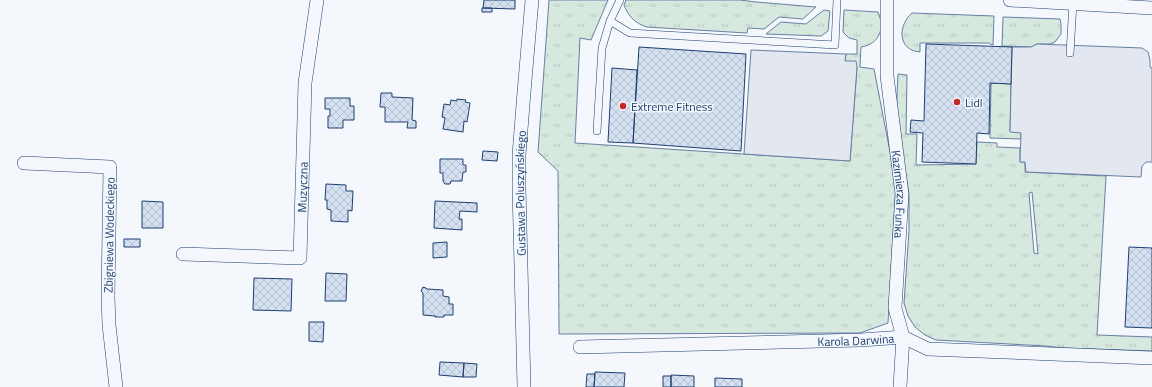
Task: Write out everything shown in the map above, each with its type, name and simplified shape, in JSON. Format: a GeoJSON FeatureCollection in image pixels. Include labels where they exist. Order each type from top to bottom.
{"type":"FeatureCollection","features":[{"type":"Feature","properties":{"kind":"street","name":"Muzyczna"},"geometry":{"type":"LineString","coordinates":[[183,254],[300,258],[304,83],[317,0]]}},
{"type":"Feature","properties":{"kind":"street","name":"Gustawa Poluszyńskiego"},"geometry":{"type":"LineString","coordinates":[[524,387],[519,155],[532,0]]}},
{"type":"Feature","properties":{"kind":"street","name":"Kazimierza Funka"},"geometry":{"type":"LineString","coordinates":[[887,0],[886,76],[902,194],[895,308],[903,337],[900,387]]}},
{"type":"Feature","properties":{"kind":"street"},"geometry":{"type":"LineString","coordinates":[[1010,0],[1152,8]]}},
{"type":"Feature","properties":{"kind":"street","name":"Zbigniewa Wodeckiego"},"geometry":{"type":"LineString","coordinates":[[24,162],[110,167],[108,303],[116,387]]}},
{"type":"Feature","properties":{"kind":"street","name":"Karola Darwina"},"geometry":{"type":"LineString","coordinates":[[580,347],[861,340],[903,337],[928,348],[1152,358]]}},
{"type":"Feature","properties":{"kind":"lane"},"geometry":{"type":"LineString","coordinates":[[597,132],[602,48],[610,21],[620,0]]}},
{"type":"Feature","properties":{"kind":"lane"},"geometry":{"type":"LineString","coordinates":[[610,21],[630,33],[835,45],[837,0]]}},
{"type":"Feature","properties":{"kind":"lane"},"geometry":{"type":"LineString","coordinates":[[1070,53],[1073,3]]}},
{"type":"Feature","properties":{"kind":"green space"},"geometry":{"type":"Polygon","coordinates":[[[549,0],[608,0],[591,40],[580,38],[575,143],[850,161],[857,67],[845,61],[846,54],[857,54],[857,40],[849,38],[843,32],[844,10],[878,12],[881,29],[877,39],[873,43],[861,47],[860,67],[874,69],[896,183],[888,323],[860,333],[559,334],[558,171],[538,152],[549,0]]]}},
{"type":"Feature","properties":{"kind":"green space"},"geometry":{"type":"Polygon","coordinates":[[[626,0],[740,0],[816,7],[803,19],[779,17],[764,29],[748,28],[747,33],[647,27],[639,24],[630,16],[624,5],[626,0]]]}},
{"type":"Feature","properties":{"kind":"green space"},"geometry":{"type":"Polygon","coordinates":[[[824,10],[830,11],[828,31],[821,36],[766,34],[781,22],[806,24],[824,10]]]}},
{"type":"Feature","properties":{"kind":"green space"},"geometry":{"type":"Polygon","coordinates":[[[912,13],[994,16],[993,45],[989,43],[920,43],[920,52],[912,50],[907,47],[904,42],[902,30],[907,18],[912,13]]]}},
{"type":"Feature","properties":{"kind":"green space"},"geometry":{"type":"Polygon","coordinates":[[[1003,17],[1060,19],[1061,34],[1055,42],[1050,44],[1037,44],[1032,47],[1002,46],[1003,17]]]}},
{"type":"Feature","properties":{"kind":"green space"},"geometry":{"type":"Polygon","coordinates":[[[898,74],[907,75],[906,134],[917,134],[916,165],[976,164],[977,142],[997,143],[997,147],[1020,148],[1020,162],[1025,162],[1025,172],[1106,176],[1097,335],[1152,337],[1152,351],[1064,348],[936,340],[925,335],[915,327],[908,316],[904,303],[909,231],[909,194],[896,119],[898,74]],[[1032,192],[1029,193],[1034,253],[1038,254],[1032,192]]]}},
{"type":"Feature","properties":{"kind":"green space"},"geometry":{"type":"Polygon","coordinates":[[[991,83],[1011,84],[1010,131],[1021,132],[1021,139],[990,138],[991,83]]]}},
{"type":"Feature","properties":{"kind":"shaded area"},"geometry":{"type":"Polygon","coordinates":[[[1037,44],[1142,48],[1148,52],[1150,67],[1152,68],[1152,162],[1146,162],[1142,166],[1141,177],[1026,172],[1025,162],[1020,162],[1021,133],[1010,132],[1012,47],[1031,47],[1037,44]]]}},
{"type":"Feature","properties":{"kind":"shaded area"},"geometry":{"type":"Polygon","coordinates":[[[751,50],[846,54],[845,61],[856,61],[857,67],[850,161],[744,154],[751,50]]]}},
{"type":"Feature","properties":{"kind":"building"},"geometry":{"type":"Polygon","coordinates":[[[484,0],[515,0],[515,9],[483,8],[484,0]]]}},
{"type":"Feature","properties":{"kind":"building"},"geometry":{"type":"Polygon","coordinates":[[[482,8],[492,8],[492,12],[482,12],[482,8]]]}},
{"type":"Feature","properties":{"kind":"building","name":"Lidl"},"geometry":{"type":"Polygon","coordinates":[[[926,44],[1012,47],[1011,84],[990,83],[989,134],[977,133],[976,164],[922,162],[923,133],[910,132],[911,120],[924,121],[926,44]]]}},
{"type":"Feature","properties":{"kind":"building"},"geometry":{"type":"Polygon","coordinates":[[[639,47],[746,54],[741,151],[633,143],[639,47]]]}},
{"type":"Feature","properties":{"kind":"building","name":"Extreme Fitness"},"geometry":{"type":"Polygon","coordinates":[[[612,68],[637,70],[633,143],[608,142],[612,68]]]}},
{"type":"Feature","properties":{"kind":"building"},"geometry":{"type":"Polygon","coordinates":[[[381,93],[392,93],[392,97],[413,98],[412,120],[416,121],[416,128],[407,128],[408,122],[385,122],[385,107],[380,107],[381,93]]]}},
{"type":"Feature","properties":{"kind":"building"},"geometry":{"type":"Polygon","coordinates":[[[325,98],[350,98],[350,106],[354,106],[354,120],[343,120],[343,128],[328,128],[328,116],[330,116],[330,109],[325,109],[325,98]]]}},
{"type":"Feature","properties":{"kind":"building"},"geometry":{"type":"Polygon","coordinates":[[[457,99],[466,100],[465,102],[470,103],[467,122],[464,121],[463,132],[443,129],[445,118],[442,117],[444,104],[450,105],[451,100],[457,101],[457,99]]]}},
{"type":"Feature","properties":{"kind":"building"},"geometry":{"type":"Polygon","coordinates":[[[483,151],[498,152],[497,161],[482,160],[483,151]]]}},
{"type":"Feature","properties":{"kind":"building"},"geometry":{"type":"Polygon","coordinates":[[[440,159],[463,159],[463,165],[466,165],[466,172],[463,172],[462,181],[451,181],[450,184],[445,184],[443,181],[443,173],[440,173],[440,159]]]}},
{"type":"Feature","properties":{"kind":"building"},"geometry":{"type":"Polygon","coordinates":[[[326,184],[346,185],[346,191],[353,191],[352,211],[348,210],[348,222],[331,221],[331,210],[327,209],[327,200],[325,200],[326,184]]]}},
{"type":"Feature","properties":{"kind":"building"},"geometry":{"type":"Polygon","coordinates":[[[142,201],[163,202],[163,228],[142,228],[142,201]]]}},
{"type":"Feature","properties":{"kind":"building"},"geometry":{"type":"Polygon","coordinates":[[[435,201],[477,203],[477,212],[460,211],[459,219],[462,219],[462,230],[434,228],[435,201]]]}},
{"type":"Feature","properties":{"kind":"building"},"geometry":{"type":"Polygon","coordinates":[[[124,239],[140,239],[140,247],[124,247],[124,239]]]}},
{"type":"Feature","properties":{"kind":"building"},"geometry":{"type":"Polygon","coordinates":[[[447,242],[447,257],[433,258],[433,243],[447,242]]]}},
{"type":"Feature","properties":{"kind":"building"},"geometry":{"type":"Polygon","coordinates":[[[1129,247],[1152,248],[1152,328],[1125,327],[1129,247]]]}},
{"type":"Feature","properties":{"kind":"building"},"geometry":{"type":"Polygon","coordinates":[[[326,273],[347,274],[346,301],[325,301],[326,273]]]}},
{"type":"Feature","properties":{"kind":"building"},"geometry":{"type":"Polygon","coordinates":[[[254,278],[292,279],[291,311],[253,310],[254,278]]]}},
{"type":"Feature","properties":{"kind":"building"},"geometry":{"type":"Polygon","coordinates":[[[423,287],[427,289],[443,290],[443,296],[449,297],[449,304],[453,304],[453,315],[435,317],[423,315],[423,293],[421,291],[423,287]]]}},
{"type":"Feature","properties":{"kind":"building"},"geometry":{"type":"Polygon","coordinates":[[[309,322],[324,322],[323,342],[309,341],[309,322]]]}},
{"type":"Feature","properties":{"kind":"building"},"geometry":{"type":"Polygon","coordinates":[[[440,362],[464,363],[463,377],[439,375],[440,362]]]}},
{"type":"Feature","properties":{"kind":"building"},"geometry":{"type":"Polygon","coordinates":[[[464,363],[477,364],[476,377],[463,377],[464,363]]]}},
{"type":"Feature","properties":{"kind":"building"},"geometry":{"type":"Polygon","coordinates":[[[595,372],[625,373],[624,387],[594,387],[595,372]]]}},
{"type":"Feature","properties":{"kind":"building"},"geometry":{"type":"Polygon","coordinates":[[[587,374],[595,374],[594,387],[586,387],[587,374]]]}},
{"type":"Feature","properties":{"kind":"building"},"geometry":{"type":"Polygon","coordinates":[[[671,375],[694,376],[694,387],[671,387],[671,375]]]}},
{"type":"Feature","properties":{"kind":"building"},"geometry":{"type":"Polygon","coordinates":[[[663,376],[671,376],[671,387],[663,387],[663,376]]]}},
{"type":"Feature","properties":{"kind":"building"},"geometry":{"type":"Polygon","coordinates":[[[715,378],[742,379],[742,387],[715,387],[715,378]]]}},
{"type":"Feature","properties":{"kind":"place","name":"Lidl"},"geometry":{"type":"Point","coordinates":[957,102]}},
{"type":"Feature","properties":{"kind":"place","name":"Extreme Fitness"},"geometry":{"type":"Point","coordinates":[623,106]}}]}
